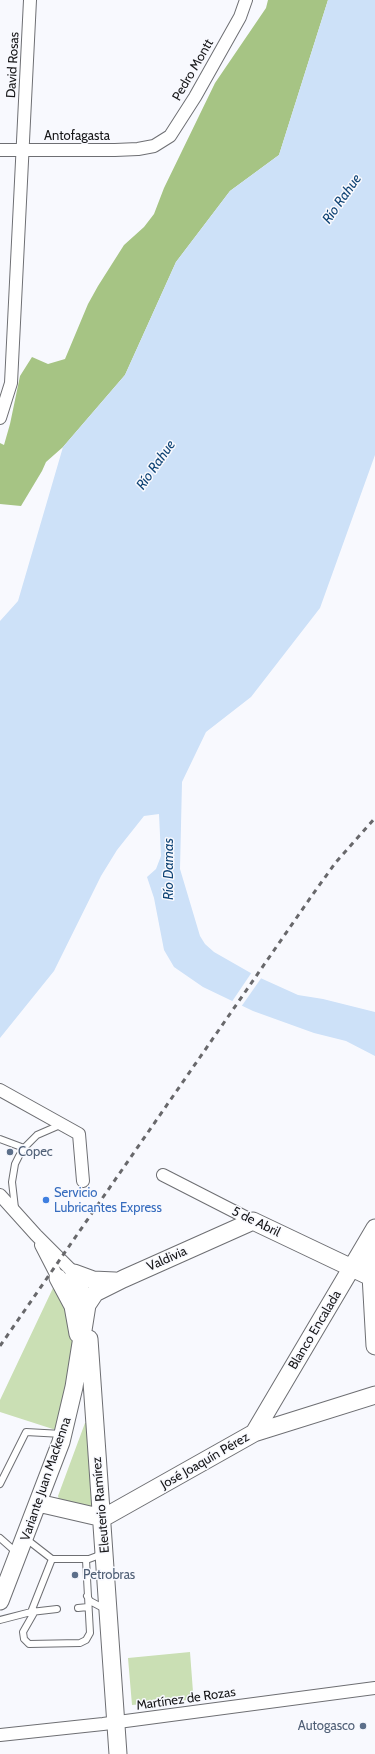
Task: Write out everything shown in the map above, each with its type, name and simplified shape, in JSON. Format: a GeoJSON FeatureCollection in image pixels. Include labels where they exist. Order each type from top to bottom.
{"type":"FeatureCollection","features":[{"type":"Feature","properties":{"kind":"street","name":"David Rosas"},"geometry":{"type":"LineString","coordinates":[[0,418],[11,384],[6,362],[23,150],[30,0]]}},
{"type":"Feature","properties":{"kind":"street","name":"Pedro Montt"},"geometry":{"type":"LineString","coordinates":[[154,146],[170,136],[195,97],[240,17],[246,0]]}},
{"type":"Feature","properties":{"kind":"street","name":"Antofagasta"},"geometry":{"type":"LineString","coordinates":[[0,150],[115,150],[138,149],[154,146]]}},
{"type":"Feature","properties":{"kind":"street"},"geometry":{"type":"LineString","coordinates":[[0,1090],[79,1134],[83,1181]]}},
{"type":"Feature","properties":{"kind":"street","name":"5 de Abril"},"geometry":{"type":"LineString","coordinates":[[163,1175],[253,1221],[373,1278]]}},
{"type":"Feature","properties":{"kind":"street","name":"Eleuterio Ramírez"},"geometry":{"type":"LineString","coordinates":[[0,1196],[74,1273],[81,1283],[87,1305],[95,1436],[105,1545],[118,1754]]}},
{"type":"Feature","properties":{"kind":"street","name":"Valdivia"},"geometry":{"type":"LineString","coordinates":[[87,1305],[93,1295],[100,1290],[253,1221]]}},
{"type":"Feature","properties":{"kind":"street"},"geometry":{"type":"LineString","coordinates":[[372,1234],[375,1346]]}},
{"type":"Feature","properties":{"kind":"street","name":"Blanco Encalada"},"geometry":{"type":"LineString","coordinates":[[254,1433],[372,1234]]}},
{"type":"Feature","properties":{"kind":"street","name":"Eleuterio Ramírez"},"geometry":{"type":"LineString","coordinates":[[36,1235],[58,1278],[74,1289],[87,1305]]}},
{"type":"Feature","properties":{"kind":"street"},"geometry":{"type":"LineString","coordinates":[[74,1273],[103,1282],[123,1279]]}},
{"type":"Feature","properties":{"kind":"street"},"geometry":{"type":"LineString","coordinates":[[58,1278],[69,1296],[76,1317],[79,1339],[78,1368]]}},
{"type":"Feature","properties":{"kind":"street"},"geometry":{"type":"LineString","coordinates":[[95,1436],[100,1410],[94,1308],[95,1301],[100,1290]]}},
{"type":"Feature","properties":{"kind":"street","name":"Variante Juan Mackenna"},"geometry":{"type":"LineString","coordinates":[[0,1602],[63,1434],[78,1368],[87,1305]]}},
{"type":"Feature","properties":{"kind":"street","name":"José Joaquín Pérez"},"geometry":{"type":"LineString","coordinates":[[103,1518],[254,1433],[375,1395]]}},
{"type":"Feature","properties":{"kind":"street"},"geometry":{"type":"LineString","coordinates":[[38,1503],[103,1518]]}},
{"type":"Feature","properties":{"kind":"street","name":"Martínez de Rozas"},"geometry":{"type":"LineString","coordinates":[[0,1735],[116,1722],[375,1688]]}},
{"type":"Feature","properties":{"kind":"lane"},"geometry":{"type":"LineString","coordinates":[[16,1213],[12,1191],[13,1173],[19,1156],[24,1148],[41,1133],[61,1124]]}},
{"type":"Feature","properties":{"kind":"lane"},"geometry":{"type":"LineString","coordinates":[[0,1139],[24,1148]]}},
{"type":"Feature","properties":{"kind":"lane"},"geometry":{"type":"LineString","coordinates":[[0,1484],[26,1432],[63,1434]]}},
{"type":"Feature","properties":{"kind":"lane"},"geometry":{"type":"LineString","coordinates":[[0,1538],[19,1554]]}},
{"type":"Feature","properties":{"kind":"lane"},"geometry":{"type":"LineString","coordinates":[[25,1538],[52,1559],[86,1560],[97,1556],[105,1545]]}},
{"type":"Feature","properties":{"kind":"lane"},"geometry":{"type":"LineString","coordinates":[[52,1559],[33,1611],[23,1632],[26,1642],[32,1644],[80,1643],[86,1640],[90,1634],[84,1578],[86,1560]]}},
{"type":"Feature","properties":{"kind":"lane"},"geometry":{"type":"LineString","coordinates":[[43,1581],[50,1580]]}},
{"type":"Feature","properties":{"kind":"lane"},"geometry":{"type":"LineString","coordinates":[[87,1596],[90,1601],[109,1611]]}},
{"type":"Feature","properties":{"kind":"lane"},"geometry":{"type":"LineString","coordinates":[[78,1608],[88,1607]]}},
{"type":"Feature","properties":{"kind":"lane"},"geometry":{"type":"LineString","coordinates":[[0,1620],[33,1611],[57,1609]]}},
{"type":"Feature","properties":{"kind":"green space"},"geometry":{"type":"Polygon","coordinates":[[[268,0],[328,0],[279,155],[230,191],[176,262],[125,375],[63,447],[46,462],[21,506],[0,504],[0,443],[4,445],[20,376],[32,357],[48,364],[65,359],[88,304],[98,286],[124,245],[144,227],[154,214],[164,188],[215,83],[266,8],[268,0]]]}},
{"type":"Feature","properties":{"kind":"green space"},"geometry":{"type":"Polygon","coordinates":[[[53,1288],[64,1302],[73,1333],[73,1351],[59,1431],[0,1412],[0,1400],[53,1288]]]}},
{"type":"Feature","properties":{"kind":"green space"},"geometry":{"type":"Polygon","coordinates":[[[85,1423],[92,1423],[98,1511],[61,1507],[58,1496],[85,1423]]]}},
{"type":"Feature","properties":{"kind":"green space"},"geometry":{"type":"Polygon","coordinates":[[[190,1652],[193,1692],[188,1700],[132,1705],[128,1658],[190,1652]]]}},
{"type":"Feature","properties":{"kind":"water"},"geometry":{"type":"Polygon","coordinates":[[[328,0],[375,0],[375,455],[320,608],[251,697],[206,732],[182,782],[180,869],[200,936],[205,944],[214,952],[256,976],[298,995],[323,999],[375,1012],[375,1056],[346,1041],[314,1033],[253,1011],[203,987],[174,967],[164,950],[154,898],[147,877],[156,869],[161,856],[159,814],[144,816],[117,850],[101,876],[54,971],[0,1038],[0,621],[18,601],[63,447],[125,375],[176,262],[230,191],[279,155],[328,0]]]}},
{"type":"Feature","properties":{"kind":"pier"},"geometry":{"type":"Polygon","coordinates":[[[252,972],[262,977],[241,1007],[231,1003],[252,972]]]}},
{"type":"Feature","properties":{"kind":"railway"},"geometry":{"type":"LineString","coordinates":[[0,1346],[313,894],[336,862],[375,818]]}},
{"type":"Feature","properties":{"kind":"place","name":"Copec"},"geometry":{"type":"Point","coordinates":[10,1152]}},
{"type":"Feature","properties":{"kind":"place","name":"Servicio Lubricantes Express"},"geometry":{"type":"Point","coordinates":[46,1200]}},
{"type":"Feature","properties":{"kind":"place","name":"Petrobras"},"geometry":{"type":"Point","coordinates":[75,1575]}},
{"type":"Feature","properties":{"kind":"place","name":"Autogasco"},"geometry":{"type":"Point","coordinates":[363,1726]}},
{"type":"Feature","properties":{"kind":"water label","name":"Río Rahue"},"geometry":{"type":"Point","coordinates":[342,199]}},
{"type":"Feature","properties":{"kind":"water label","name":"Río Rahue"},"geometry":{"type":"Point","coordinates":[156,465]}},
{"type":"Feature","properties":{"kind":"water label","name":"Río Damas"},"geometry":{"type":"Point","coordinates":[169,869]}}]}
